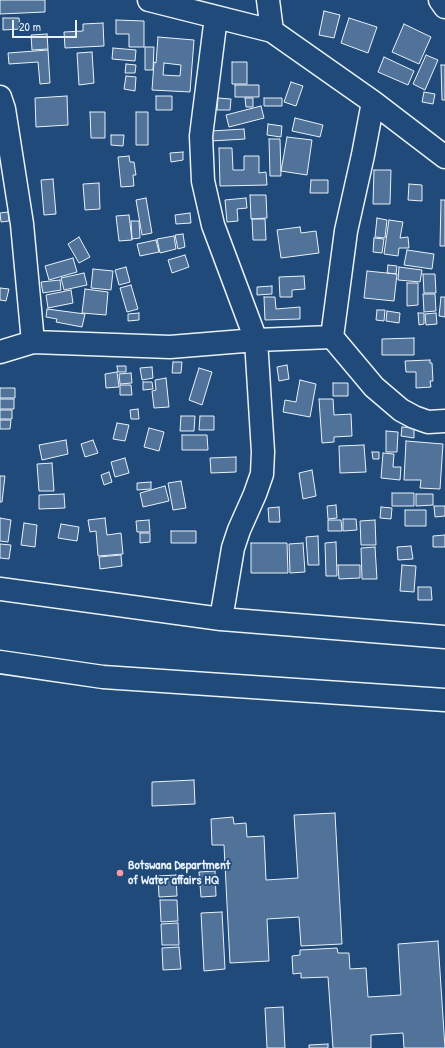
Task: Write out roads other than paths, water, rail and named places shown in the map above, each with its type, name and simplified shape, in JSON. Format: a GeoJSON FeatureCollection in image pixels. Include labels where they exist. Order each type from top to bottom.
{"type":"FeatureCollection","features":[{"type":"Feature","properties":{"kind":"street"},"geometry":{"type":"LineString","coordinates":[[148,0],[272,31],[373,102],[445,157]]}},
{"type":"Feature","properties":{"kind":"street"},"geometry":{"type":"LineString","coordinates":[[268,0],[272,31]]}},
{"type":"Feature","properties":{"kind":"street"},"geometry":{"type":"LineString","coordinates":[[440,0],[445,7]]}},
{"type":"Feature","properties":{"kind":"street"},"geometry":{"type":"LineString","coordinates":[[216,17],[201,136],[203,181],[213,226],[256,340],[263,452],[262,474],[239,530],[234,548],[221,619]]}},
{"type":"Feature","properties":{"kind":"street"},"geometry":{"type":"LineString","coordinates":[[0,97],[4,109],[22,224],[32,342]]}},
{"type":"Feature","properties":{"kind":"street"},"geometry":{"type":"LineString","coordinates":[[373,102],[346,231],[332,337],[374,387],[401,410],[428,422],[445,421]]}},
{"type":"Feature","properties":{"kind":"street"},"geometry":{"type":"LineString","coordinates":[[0,352],[32,342],[170,347],[256,340],[332,337]]}},
{"type":"Feature","properties":{"kind":"street"},"geometry":{"type":"LineString","coordinates":[[0,589],[221,619],[445,637]]}},
{"type":"Feature","properties":{"kind":"street"},"geometry":{"type":"LineString","coordinates":[[0,662],[103,677],[445,700]]}},
{"type":"Feature","properties":{"kind":"place","name":"Botswana Department of Water affairs HQ"},"geometry":{"type":"Point","coordinates":[120,873]}}]}
